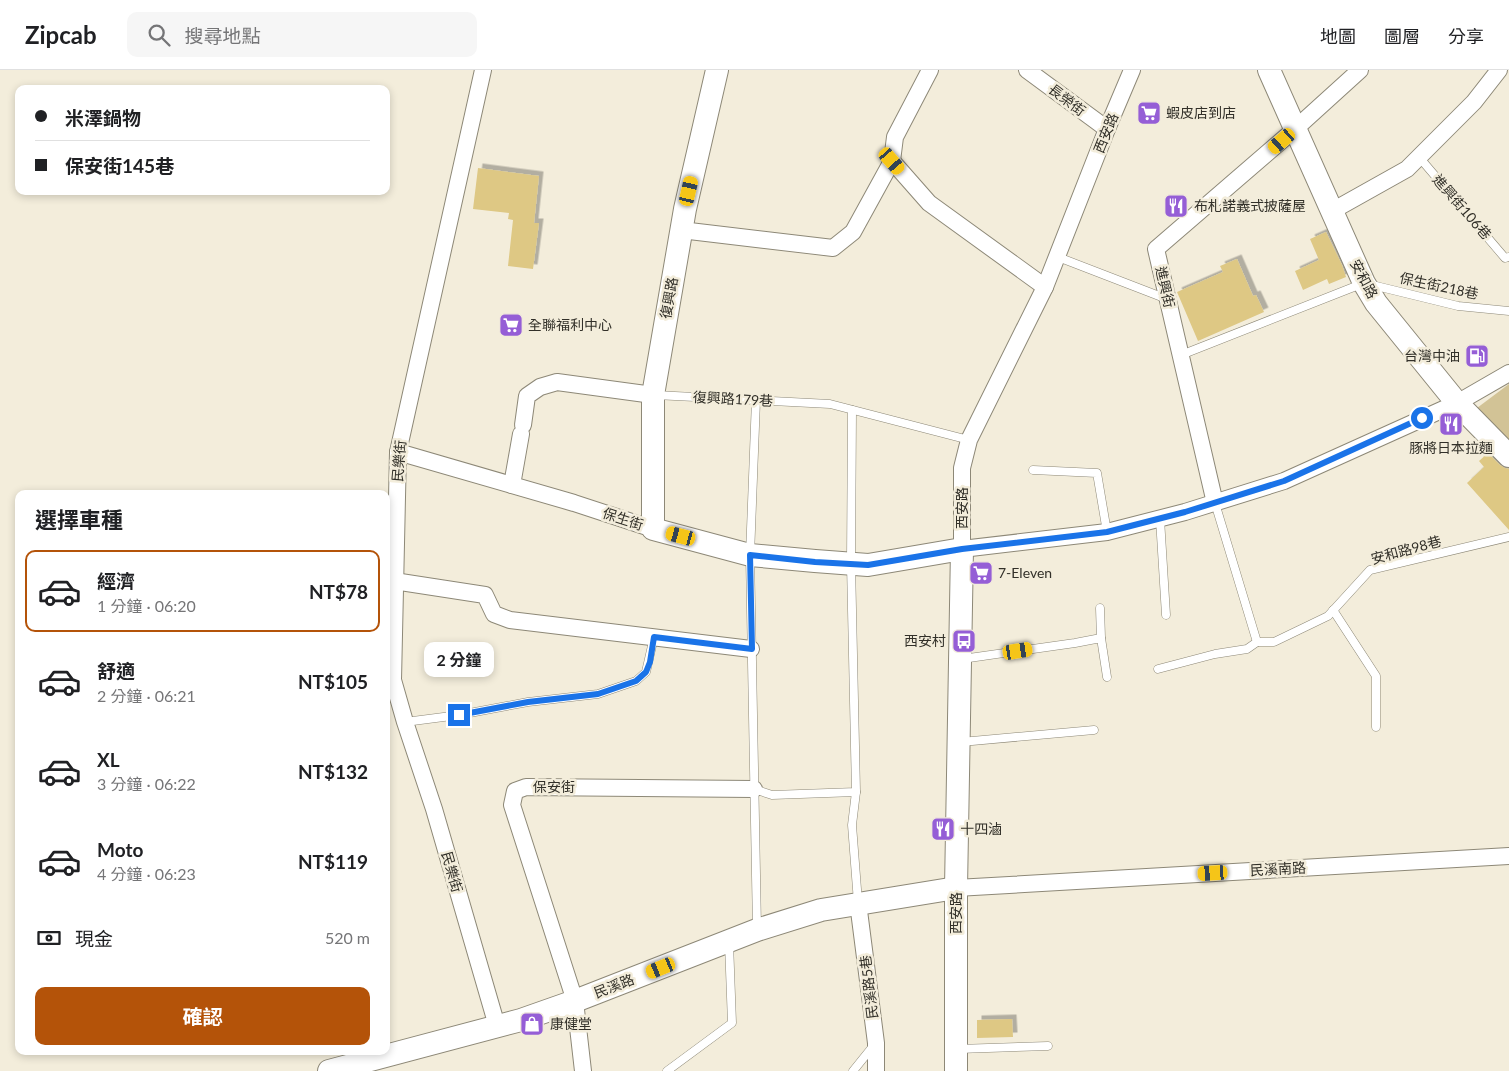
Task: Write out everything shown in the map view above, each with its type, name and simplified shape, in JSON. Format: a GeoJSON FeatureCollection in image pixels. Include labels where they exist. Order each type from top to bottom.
{"type":"FeatureCollection","features":[{"type":"Feature","properties":{"kind":"street","name":"民樂街"},"geometry":{"type":"LineString","coordinates":[[483,70],[398,452],[393,680],[434,809],[498,1026]]}},
{"type":"Feature","properties":{"kind":"street","name":"復興路"},"geometry":{"type":"LineString","coordinates":[[654,529],[653,395],[681,230],[717,70]]}},
{"type":"Feature","properties":{"kind":"street"},"geometry":{"type":"LineString","coordinates":[[681,230],[833,248],[853,232],[892,161],[895,137],[930,70]]}},
{"type":"Feature","properties":{"kind":"street","name":"長榮街"},"geometry":{"type":"LineString","coordinates":[[1027,70],[1107,129]]}},
{"type":"Feature","properties":{"kind":"street","name":"西安路"},"geometry":{"type":"LineString","coordinates":[[956,1060],[956,888],[962,468],[968,440],[1045,287],[1132,70]]}},
{"type":"Feature","properties":{"kind":"street","name":"安和路"},"geometry":{"type":"LineString","coordinates":[[1269,70],[1364,283],[1376,303],[1457,403],[1509,456]]}},
{"type":"Feature","properties":{"kind":"street","name":"進興街"},"geometry":{"type":"LineString","coordinates":[[1215,503],[1156,250],[1296,129],[1360,70]]}},
{"type":"Feature","properties":{"kind":"street"},"geometry":{"type":"LineString","coordinates":[[1332,211],[1407,169],[1474,102],[1500,70]]}},
{"type":"Feature","properties":{"kind":"street"},"geometry":{"type":"LineString","coordinates":[[892,161],[929,203],[1045,287]]}},
{"type":"Feature","properties":{"kind":"street","name":"保生街"},"geometry":{"type":"LineString","coordinates":[[398,452],[574,503],[654,529],[750,555],[868,565],[962,549],[1107,532],[1215,503],[1284,481],[1457,403],[1509,373]]}},
{"type":"Feature","properties":{"kind":"street","name":"復興路179巷"},"geometry":{"type":"LineString","coordinates":[[512,485],[526,396],[540,387],[557,382],[653,395]]}},
{"type":"Feature","properties":{"kind":"street"},"geometry":{"type":"LineString","coordinates":[[394,581],[485,595],[494,614],[510,620],[752,649]]}},
{"type":"Feature","properties":{"kind":"street","name":"保安街"},"geometry":{"type":"LineString","coordinates":[[575,1002],[512,805],[515,791],[526,787],[754,789]]}},
{"type":"Feature","properties":{"kind":"street","name":"民溪南路"},"geometry":{"type":"LineString","coordinates":[[956,888],[1509,856]]}},
{"type":"Feature","properties":{"kind":"street","name":"民溪路"},"geometry":{"type":"LineString","coordinates":[[390,1055],[521,1020],[575,1002],[757,930],[821,910],[956,888]]}},
{"type":"Feature","properties":{"kind":"street","name":"民溪路5巷"},"geometry":{"type":"LineString","coordinates":[[858,903],[876,1043],[876,1071]]}},
{"type":"Feature","properties":{"kind":"street"},"geometry":{"type":"LineString","coordinates":[[575,1002],[583,1071]]}},
{"type":"Feature","properties":{"kind":"street","name":"民溪路"},"geometry":{"type":"LineString","coordinates":[[329,1071],[389,1055]]}},
{"type":"Feature","properties":{"kind":"lane","name":"進興街106巷"},"geometry":{"type":"LineString","coordinates":[[1419,157],[1507,257]]}},
{"type":"Feature","properties":{"kind":"lane"},"geometry":{"type":"LineString","coordinates":[[1058,257],[1168,299]]}},
{"type":"Feature","properties":{"kind":"lane"},"geometry":{"type":"LineString","coordinates":[[1181,355],[1364,283]]}},
{"type":"Feature","properties":{"kind":"lane","name":"保生街218巷"},"geometry":{"type":"LineString","coordinates":[[1364,283],[1458,306],[1509,310]]}},
{"type":"Feature","properties":{"kind":"lane","name":"復興路179巷"},"geometry":{"type":"LineString","coordinates":[[653,395],[830,404],[968,440]]}},
{"type":"Feature","properties":{"kind":"lane"},"geometry":{"type":"LineString","coordinates":[[756,400],[750,555],[757,930]]}},
{"type":"Feature","properties":{"kind":"lane"},"geometry":{"type":"LineString","coordinates":[[852,410],[851,564],[856,792],[852,825],[858,903]]}},
{"type":"Feature","properties":{"kind":"lane"},"geometry":{"type":"LineString","coordinates":[[1033,470],[1097,473],[1107,532]]}},
{"type":"Feature","properties":{"kind":"lane"},"geometry":{"type":"LineString","coordinates":[[1215,503],[1257,642]]}},
{"type":"Feature","properties":{"kind":"lane"},"geometry":{"type":"LineString","coordinates":[[1160,519],[1166,615]]}},
{"type":"Feature","properties":{"kind":"lane","name":"安和路98巷"},"geometry":{"type":"LineString","coordinates":[[1158,669],[1215,654],[1247,648],[1257,642],[1274,642],[1328,616],[1370,570],[1509,537]]}},
{"type":"Feature","properties":{"kind":"lane"},"geometry":{"type":"LineString","coordinates":[[1100,608],[1101,638],[1107,677]]}},
{"type":"Feature","properties":{"kind":"lane"},"geometry":{"type":"LineString","coordinates":[[1333,610],[1376,676],[1376,727]]}},
{"type":"Feature","properties":{"kind":"lane"},"geometry":{"type":"LineString","coordinates":[[405,722],[459,715],[528,702],[598,694],[636,681],[646,672],[650,662],[654,637]]}},
{"type":"Feature","properties":{"kind":"lane"},"geometry":{"type":"LineString","coordinates":[[960,660],[1101,638]]}},
{"type":"Feature","properties":{"kind":"lane"},"geometry":{"type":"LineString","coordinates":[[959,742],[1094,730]]}},
{"type":"Feature","properties":{"kind":"lane"},"geometry":{"type":"LineString","coordinates":[[754,789],[772,795],[856,792]]}},
{"type":"Feature","properties":{"kind":"lane"},"geometry":{"type":"LineString","coordinates":[[667,1071],[732,1023],[729,941]]}},
{"type":"Feature","properties":{"kind":"lane"},"geometry":{"type":"LineString","coordinates":[[853,1071],[876,1043]]}},
{"type":"Feature","properties":{"kind":"lane"},"geometry":{"type":"LineString","coordinates":[[956,1060],[1048,1046]]}},
{"type":"Feature","properties":{"kind":"shaded area"},"geometry":{"type":"Polygon","coordinates":[[[1509,384],[1509,441],[1477,408],[1509,384]]]}},
{"type":"Feature","properties":{"kind":"building"},"geometry":{"type":"Polygon","coordinates":[[[478,168],[539,176],[534,223],[539,223],[533,269],[508,266],[513,220],[508,219],[509,213],[473,209],[478,168]]]}},
{"type":"Feature","properties":{"kind":"building"},"geometry":{"type":"Polygon","coordinates":[[[1326,232],[1346,277],[1329,284],[1327,279],[1303,290],[1295,271],[1319,260],[1310,239],[1326,232]]]}},
{"type":"Feature","properties":{"kind":"building"},"geometry":{"type":"Polygon","coordinates":[[[1237,259],[1253,296],[1256,295],[1264,312],[1198,341],[1177,292],[1223,272],[1220,266],[1237,259]]]}},
{"type":"Feature","properties":{"kind":"building"},"geometry":{"type":"Polygon","coordinates":[[[1488,453],[1500,465],[1509,469],[1509,530],[1467,483],[1484,467],[1479,461],[1488,453]]]}},
{"type":"Feature","properties":{"kind":"building"},"geometry":{"type":"Polygon","coordinates":[[[1012,1019],[1013,1037],[977,1038],[977,1020],[1012,1019]]]}},
{"type":"Feature","properties":{"kind":"place","name":"蝦皮店到店"},"geometry":{"type":"Point","coordinates":[1149,113]}},
{"type":"Feature","properties":{"kind":"place","name":"布札諾義式披薩屋"},"geometry":{"type":"Point","coordinates":[1176,206]}},
{"type":"Feature","properties":{"kind":"place","name":"全聯福利中心"},"geometry":{"type":"Point","coordinates":[511,325]}},
{"type":"Feature","properties":{"kind":"place","name":"台灣中油"},"geometry":{"type":"Point","coordinates":[1477,356]}},
{"type":"Feature","properties":{"kind":"place","name":"豚將日本拉麵"},"geometry":{"type":"Point","coordinates":[1451,424]}},
{"type":"Feature","properties":{"kind":"place","name":"7-Eleven"},"geometry":{"type":"Point","coordinates":[981,573]}},
{"type":"Feature","properties":{"kind":"place","name":"西安村"},"geometry":{"type":"Point","coordinates":[964,641]}},
{"type":"Feature","properties":{"kind":"place","name":"十四滷"},"geometry":{"type":"Point","coordinates":[943,829]}},
{"type":"Feature","properties":{"kind":"place","name":"康健堂"},"geometry":{"type":"Point","coordinates":[532,1024]}},
{"type":"Feature","properties":{"kind":"route"},"geometry":{"type":"LineString","coordinates":[[459,715],[528,702],[598,694],[636,681],[646,672],[650,662],[654,637],[752,649],[750,555],[868,565],[962,549],[1107,532],[1185,512],[1284,481],[1422,418]]}}]}
